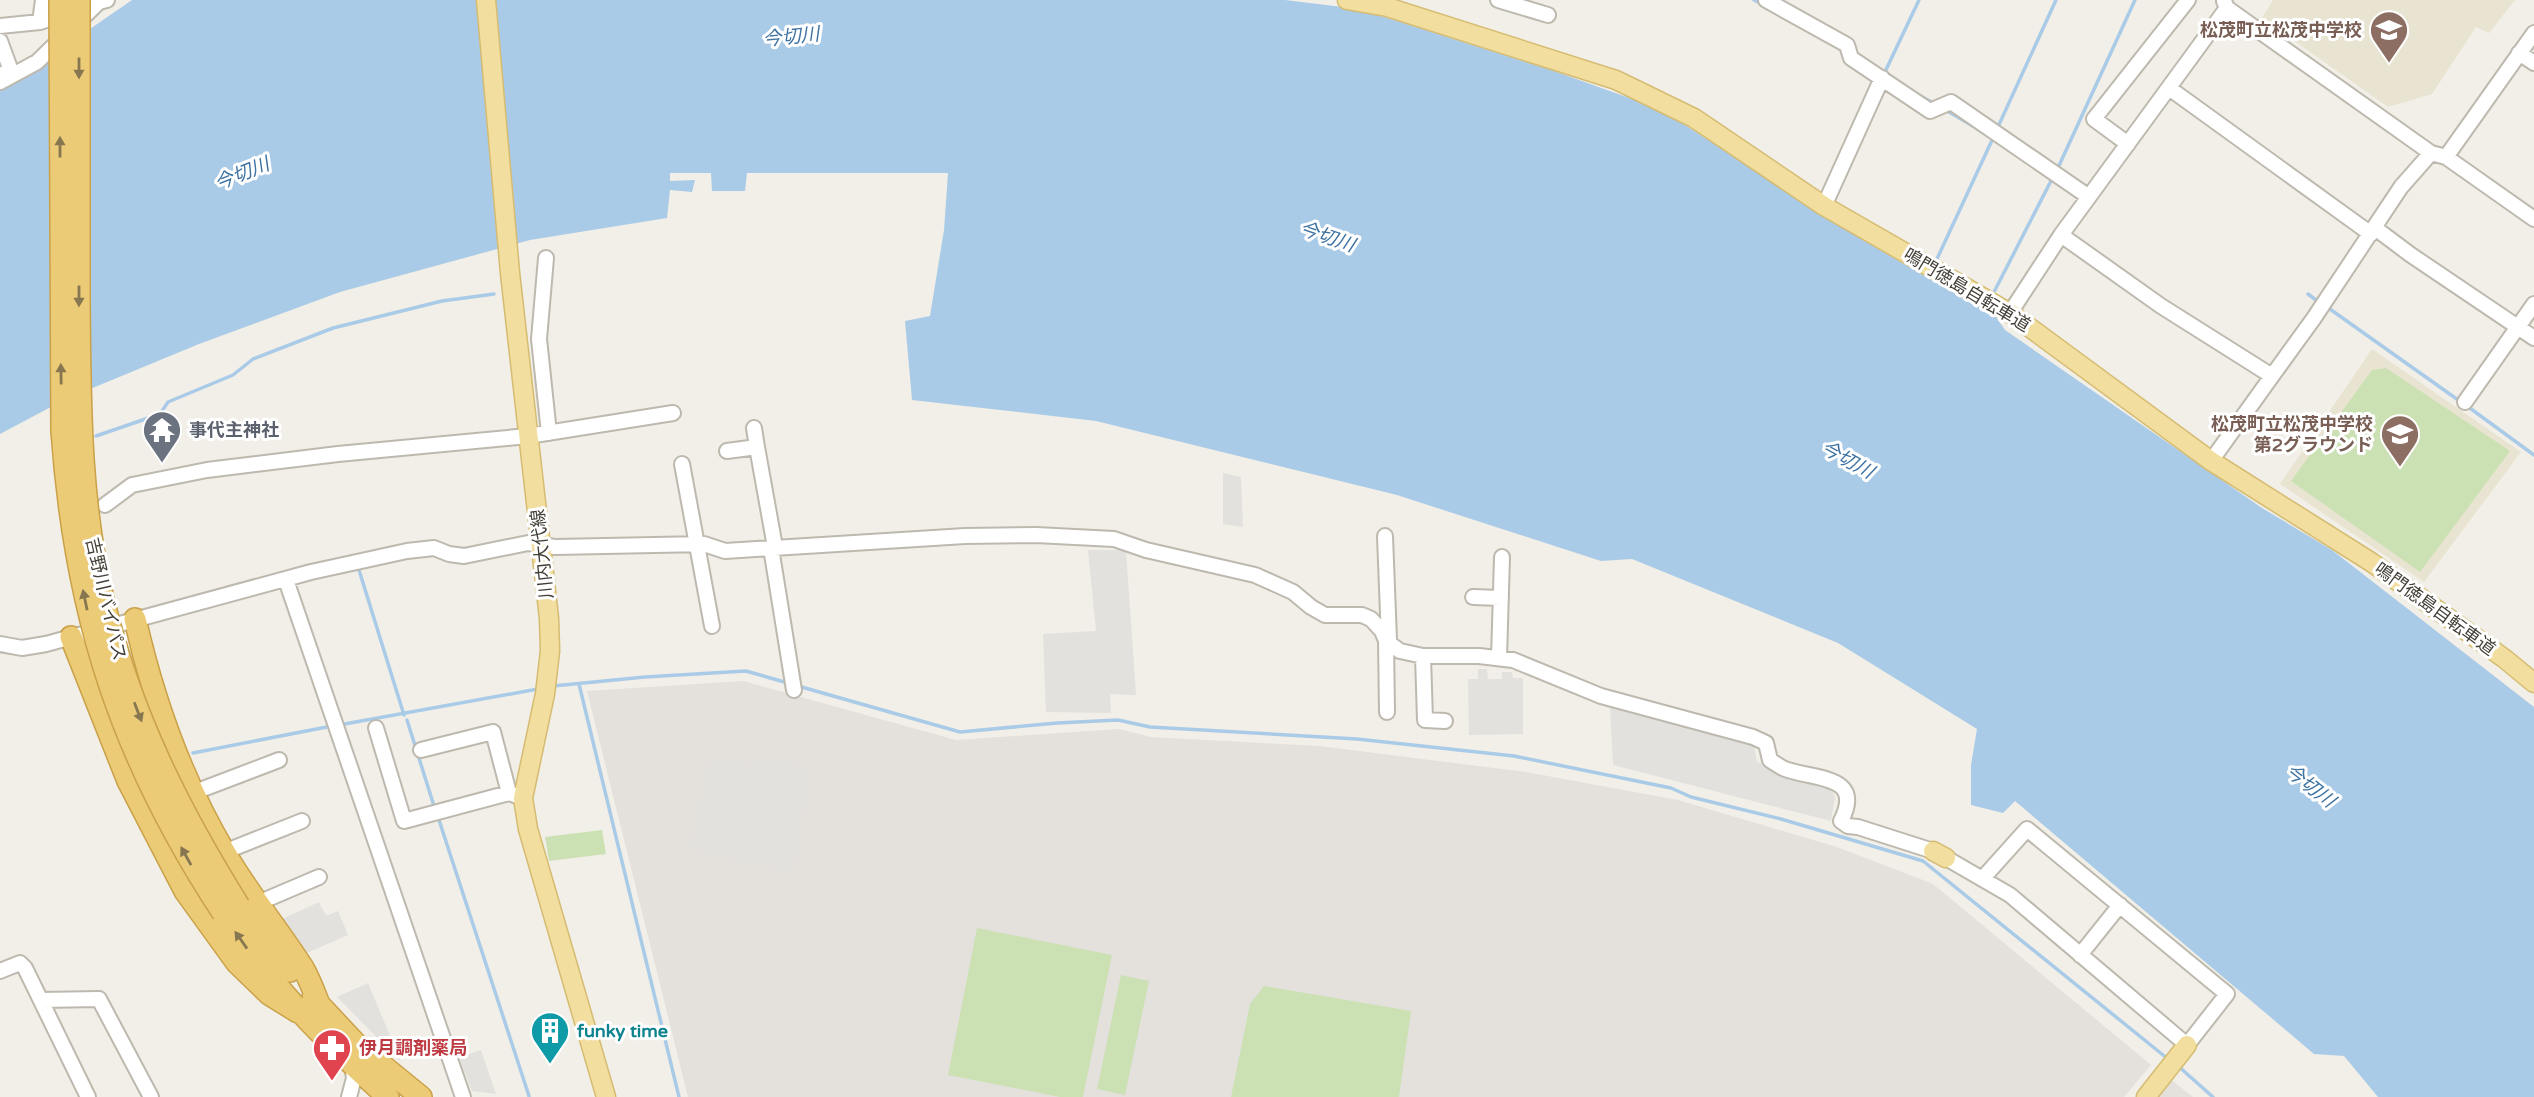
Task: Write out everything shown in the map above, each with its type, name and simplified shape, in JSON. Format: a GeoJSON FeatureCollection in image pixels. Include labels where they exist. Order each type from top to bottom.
{"type":"FeatureCollection","features":[{"type":"Feature","properties":{"kind":"highway","name":"吉野川バイパス"},"geometry":{"type":"LineString","coordinates":[[60,0],[62,431],[66,490],[75,551],[102,667],[128,737],[193,868],[240,908],[261,968],[298,1012],[388,1097]]}},
{"type":"Feature","properties":{"kind":"highway","name":"吉野川バイパス"},"geometry":{"type":"LineString","coordinates":[[96,1],[80,430],[92,547],[121,662],[156,757],[198,838],[240,908],[320,1007],[356,1044],[421,1097]]}},
{"type":"Feature","properties":{"kind":"highway"},"geometry":{"type":"LineString","coordinates":[[135,620],[149,677],[195,792],[224,852],[240,908]]}},
{"type":"Feature","properties":{"kind":"highway"},"geometry":{"type":"LineString","coordinates":[[71,637],[128,781],[185,891],[237,963],[270,994],[298,1012]]}},
{"type":"Feature","properties":{"kind":"main road","name":"川内大代線"},"geometry":{"type":"LineString","coordinates":[[486,0],[509,259],[549,618],[550,651],[546,689],[516,796],[606,1097]]}},
{"type":"Feature","properties":{"kind":"main road","name":"鳴門徳島自転車道"},"geometry":{"type":"LineString","coordinates":[[1347,0],[1398,10],[1616,80],[1694,118],[1824,206],[2010,313],[2211,461],[2371,562],[2534,683]]}},
{"type":"Feature","properties":{"kind":"main road"},"geometry":{"type":"LineString","coordinates":[[2146,1097],[2187,1045]]}},
{"type":"Feature","properties":{"kind":"street"},"geometry":{"type":"LineString","coordinates":[[40,22],[43,0]]}},
{"type":"Feature","properties":{"kind":"street"},"geometry":{"type":"LineString","coordinates":[[1497,0],[1531,4],[1548,15]]}},
{"type":"Feature","properties":{"kind":"street"},"geometry":{"type":"LineString","coordinates":[[1766,0],[1786,5],[1847,45],[1851,58],[1930,111],[1951,102],[2089,197]]}},
{"type":"Feature","properties":{"kind":"street"},"geometry":{"type":"LineString","coordinates":[[2128,144],[2094,119],[2188,0]]}},
{"type":"Feature","properties":{"kind":"street"},"geometry":{"type":"LineString","coordinates":[[0,26],[40,22],[96,1]]}},
{"type":"Feature","properties":{"kind":"street"},"geometry":{"type":"LineString","coordinates":[[0,82],[37,62],[96,1]]}},
{"type":"Feature","properties":{"kind":"street"},"geometry":{"type":"LineString","coordinates":[[2010,313],[2061,235],[2169,88],[2225,4],[2438,155],[2534,219]]}},
{"type":"Feature","properties":{"kind":"street"},"geometry":{"type":"LineString","coordinates":[[2211,461],[2401,187],[2438,155],[2534,33]]}},
{"type":"Feature","properties":{"kind":"street"},"geometry":{"type":"LineString","coordinates":[[0,41],[11,71],[0,75]]}},
{"type":"Feature","properties":{"kind":"street"},"geometry":{"type":"LineString","coordinates":[[2519,53],[2534,63]]}},
{"type":"Feature","properties":{"kind":"street"},"geometry":{"type":"LineString","coordinates":[[1824,206],[1882,78]]}},
{"type":"Feature","properties":{"kind":"street"},"geometry":{"type":"LineString","coordinates":[[2169,88],[2373,231],[2534,338]]}},
{"type":"Feature","properties":{"kind":"street"},"geometry":{"type":"LineString","coordinates":[[2061,235],[2161,306],[2272,376]]}},
{"type":"Feature","properties":{"kind":"street"},"geometry":{"type":"LineString","coordinates":[[546,258],[539,339],[549,433]]}},
{"type":"Feature","properties":{"kind":"street"},"geometry":{"type":"LineString","coordinates":[[2465,402],[2534,304]]}},
{"type":"Feature","properties":{"kind":"street"},"geometry":{"type":"LineString","coordinates":[[105,505],[132,485],[207,470],[338,454],[528,436],[673,413]]}},
{"type":"Feature","properties":{"kind":"street"},"geometry":{"type":"LineString","coordinates":[[754,428],[793,684]]}},
{"type":"Feature","properties":{"kind":"street"},"geometry":{"type":"LineString","coordinates":[[727,451],[757,447]]}},
{"type":"Feature","properties":{"kind":"street"},"geometry":{"type":"LineString","coordinates":[[682,464],[712,626]]}},
{"type":"Feature","properties":{"kind":"street"},"geometry":{"type":"LineString","coordinates":[[0,644],[22,648],[286,580],[407,551],[434,548],[464,556],[528,543],[555,547],[704,544],[724,551],[965,536],[1036,535],[1114,539],[1146,550],[1255,575],[1293,592],[1325,615],[1362,615],[1371,619],[1382,631],[1387,642],[1400,651],[1423,656],[1499,658],[1529,666],[1601,696],[1726,729],[1766,743],[1770,760],[1785,769],[1840,785],[1847,800],[1847,810],[1841,821],[1848,826],[1940,855],[2010,895],[2187,1045],[2227,994],[2027,829],[1986,880]]}},
{"type":"Feature","properties":{"kind":"street"},"geometry":{"type":"LineString","coordinates":[[1385,537],[1387,712]]}},
{"type":"Feature","properties":{"kind":"street"},"geometry":{"type":"LineString","coordinates":[[1499,658],[1502,557]]}},
{"type":"Feature","properties":{"kind":"street"},"geometry":{"type":"LineString","coordinates":[[286,580],[463,1097]]}},
{"type":"Feature","properties":{"kind":"street"},"geometry":{"type":"LineString","coordinates":[[1473,597],[1501,598]]}},
{"type":"Feature","properties":{"kind":"street"},"geometry":{"type":"LineString","coordinates":[[1423,656],[1425,720],[1445,721]]}},
{"type":"Feature","properties":{"kind":"street"},"geometry":{"type":"LineString","coordinates":[[93,695],[149,677]]}},
{"type":"Feature","properties":{"kind":"street"},"geometry":{"type":"LineString","coordinates":[[376,727],[404,821],[516,796],[493,732],[421,750]]}},
{"type":"Feature","properties":{"kind":"street"},"geometry":{"type":"LineString","coordinates":[[195,792],[279,760]]}},
{"type":"Feature","properties":{"kind":"street"},"geometry":{"type":"LineString","coordinates":[[224,852],[302,821]]}},
{"type":"Feature","properties":{"kind":"street"},"geometry":{"type":"LineString","coordinates":[[240,908],[319,877]]}},
{"type":"Feature","properties":{"kind":"street"},"geometry":{"type":"LineString","coordinates":[[2080,955],[2120,905]]}},
{"type":"Feature","properties":{"kind":"street"},"geometry":{"type":"LineString","coordinates":[[0,971],[20,963],[25,968],[88,1097]]}},
{"type":"Feature","properties":{"kind":"street"},"geometry":{"type":"LineString","coordinates":[[41,1000],[99,999],[152,1097]]}},
{"type":"Feature","properties":{"kind":"street"},"geometry":{"type":"LineString","coordinates":[[349,1097],[354,1078],[352,1065]]}},
{"type":"Feature","properties":{"kind":"shaded area","name":"松茂町立松茂中学校"},"geometry":{"type":"Polygon","coordinates":[[[2273,0],[2515,0],[2489,33],[2476,27],[2432,94],[2388,107],[2262,18],[2273,0]]]}},
{"type":"Feature","properties":{"kind":"shaded area","name":"松茂町立松茂中学校 第2グラウンド"},"geometry":{"type":"Polygon","coordinates":[[[2372,349],[2521,452],[2424,582],[2280,484],[2372,349]]]}},
{"type":"Feature","properties":{"kind":"shaded area"},"geometry":{"type":"Polygon","coordinates":[[[1223,473],[1241,477],[1243,527],[1223,524],[1223,473]]]}},
{"type":"Feature","properties":{"kind":"shaded area"},"geometry":{"type":"Polygon","coordinates":[[[1088,550],[1126,550],[1136,695],[1110,694],[1111,713],[1046,712],[1043,634],[1096,631],[1088,550]]]}},
{"type":"Feature","properties":{"kind":"shaded area"},"geometry":{"type":"Polygon","coordinates":[[[1478,669],[1487,669],[1488,679],[1502,679],[1502,672],[1512,672],[1513,678],[1523,678],[1523,734],[1469,735],[1468,679],[1478,679],[1478,669]]]}},
{"type":"Feature","properties":{"kind":"shaded area"},"geometry":{"type":"Polygon","coordinates":[[[743,681],[956,740],[1119,729],[1151,737],[1319,746],[1526,772],[1678,800],[1837,847],[1933,884],[2151,1065],[2124,1097],[688,1097],[587,691],[743,681]]]}},
{"type":"Feature","properties":{"kind":"shaded area"},"geometry":{"type":"Polygon","coordinates":[[[1610,707],[1753,742],[1757,762],[1829,783],[1835,797],[1831,821],[1613,765],[1610,707]]]}},
{"type":"Feature","properties":{"kind":"shaded area"},"geometry":{"type":"Polygon","coordinates":[[[755,758],[809,768],[792,870],[691,849],[711,760],[752,766],[755,758]]]}},
{"type":"Feature","properties":{"kind":"shaded area"},"geometry":{"type":"Polygon","coordinates":[[[319,902],[326,916],[338,911],[348,935],[307,953],[282,919],[319,902]]]}},
{"type":"Feature","properties":{"kind":"shaded area"},"geometry":{"type":"Polygon","coordinates":[[[368,983],[401,1062],[337,997],[368,983]]]}},
{"type":"Feature","properties":{"kind":"shaded area"},"geometry":{"type":"Polygon","coordinates":[[[481,1050],[496,1094],[472,1091],[459,1057],[481,1050]]]}},
{"type":"Feature","properties":{"kind":"shaded area"},"geometry":{"type":"Polygon","coordinates":[[[2169,1078],[2193,1097],[2153,1097],[2169,1078]]]}},
{"type":"Feature","properties":{"kind":"green space","name":"松茂町立松茂中学校 第2グラウンド"},"geometry":{"type":"Polygon","coordinates":[[[2386,368],[2510,451],[2420,572],[2291,481],[2372,370],[2386,368]]]}},
{"type":"Feature","properties":{"kind":"green space"},"geometry":{"type":"Polygon","coordinates":[[[602,830],[606,854],[549,861],[545,837],[602,830]]]}},
{"type":"Feature","properties":{"kind":"green space"},"geometry":{"type":"Polygon","coordinates":[[[977,928],[1112,955],[1083,1097],[1060,1097],[948,1075],[977,928]]]}},
{"type":"Feature","properties":{"kind":"green space"},"geometry":{"type":"Polygon","coordinates":[[[1121,975],[1149,981],[1125,1095],[1097,1089],[1121,975]]]}},
{"type":"Feature","properties":{"kind":"green space"},"geometry":{"type":"Polygon","coordinates":[[[1264,986],[1411,1011],[1399,1097],[1231,1097],[1250,1004],[1264,986]]]}},
{"type":"Feature","properties":{"kind":"water","name":"今切川"},"geometry":{"type":"Polygon","coordinates":[[[132,0],[1285,0],[1359,9],[1554,71],[1660,109],[1880,250],[1996,317],[2005,330],[2262,508],[2332,550],[2534,707],[2534,1097],[2378,1097],[2344,1056],[2314,1054],[2015,801],[2003,813],[1971,805],[1971,765],[1977,729],[1838,643],[1632,559],[1601,561],[1397,495],[1096,421],[912,400],[905,321],[930,316],[944,230],[948,173],[747,173],[745,191],[712,191],[711,173],[670,173],[670,181],[695,180],[692,192],[670,190],[667,218],[530,240],[340,292],[199,344],[66,399],[0,434],[0,91],[132,0]]]}},
{"type":"Feature","properties":{"kind":"waterway"},"geometry":{"type":"LineString","coordinates":[[1754,0],[1762,4]]}},
{"type":"Feature","properties":{"kind":"waterway"},"geometry":{"type":"LineString","coordinates":[[1884,74],[1919,0]]}},
{"type":"Feature","properties":{"kind":"waterway"},"geometry":{"type":"LineString","coordinates":[[1997,129],[2056,0]]}},
{"type":"Feature","properties":{"kind":"waterway"},"geometry":{"type":"LineString","coordinates":[[2057,170],[2135,0]]}},
{"type":"Feature","properties":{"kind":"waterway"},"geometry":{"type":"LineString","coordinates":[[1917,94],[1935,104]]}},
{"type":"Feature","properties":{"kind":"waterway"},"geometry":{"type":"LineString","coordinates":[[1944,109],[1983,132]]}},
{"type":"Feature","properties":{"kind":"waterway"},"geometry":{"type":"LineString","coordinates":[[1936,261],[1994,136]]}},
{"type":"Feature","properties":{"kind":"waterway"},"geometry":{"type":"LineString","coordinates":[[1994,292],[2053,177]]}},
{"type":"Feature","properties":{"kind":"waterway"},"geometry":{"type":"LineString","coordinates":[[96,436],[160,414],[168,402],[233,375],[253,359],[333,328],[442,301],[494,294]]}},
{"type":"Feature","properties":{"kind":"waterway"},"geometry":{"type":"LineString","coordinates":[[2308,294],[2320,303]]}},
{"type":"Feature","properties":{"kind":"waterway"},"geometry":{"type":"LineString","coordinates":[[2327,307],[2461,402]]}},
{"type":"Feature","properties":{"kind":"waterway"},"geometry":{"type":"LineString","coordinates":[[2467,406],[2534,455]]}},
{"type":"Feature","properties":{"kind":"waterway"},"geometry":{"type":"LineString","coordinates":[[359,570],[404,715]]}},
{"type":"Feature","properties":{"kind":"waterway"},"geometry":{"type":"LineString","coordinates":[[553,686],[746,671],[788,683]]}},
{"type":"Feature","properties":{"kind":"waterway"},"geometry":{"type":"LineString","coordinates":[[579,684],[679,1097]]}},
{"type":"Feature","properties":{"kind":"waterway"},"geometry":{"type":"LineString","coordinates":[[798,686],[960,732],[1118,720],[1150,727],[1357,739],[1514,756],[1671,788],[1691,797],[1781,819],[1923,861],[2168,1059]]}},
{"type":"Feature","properties":{"kind":"waterway"},"geometry":{"type":"LineString","coordinates":[[339,725],[538,689]]}},
{"type":"Feature","properties":{"kind":"waterway"},"geometry":{"type":"LineString","coordinates":[[407,720],[434,806]]}},
{"type":"Feature","properties":{"kind":"waterway"},"geometry":{"type":"LineString","coordinates":[[193,753],[332,726]]}},
{"type":"Feature","properties":{"kind":"waterway"},"geometry":{"type":"LineString","coordinates":[[438,817],[529,1096]]}},
{"type":"Feature","properties":{"kind":"waterway"},"geometry":{"type":"LineString","coordinates":[[2177,1065],[2213,1097]]}},
{"type":"Feature","properties":{"kind":"place","name":"松茂町立松茂中学校"},"geometry":{"type":"Point","coordinates":[2389,64]}},
{"type":"Feature","properties":{"kind":"place","name":"事代主神社"},"geometry":{"type":"Point","coordinates":[162,464]}},
{"type":"Feature","properties":{"kind":"place","name":"松茂町立松茂中学校 第2グラウンド"},"geometry":{"type":"Point","coordinates":[2400,468]}},
{"type":"Feature","properties":{"kind":"place","name":"funky time"},"geometry":{"type":"Point","coordinates":[550,1065]}},
{"type":"Feature","properties":{"kind":"place","name":"伊月調剤薬局"},"geometry":{"type":"Point","coordinates":[332,1082]}}]}
